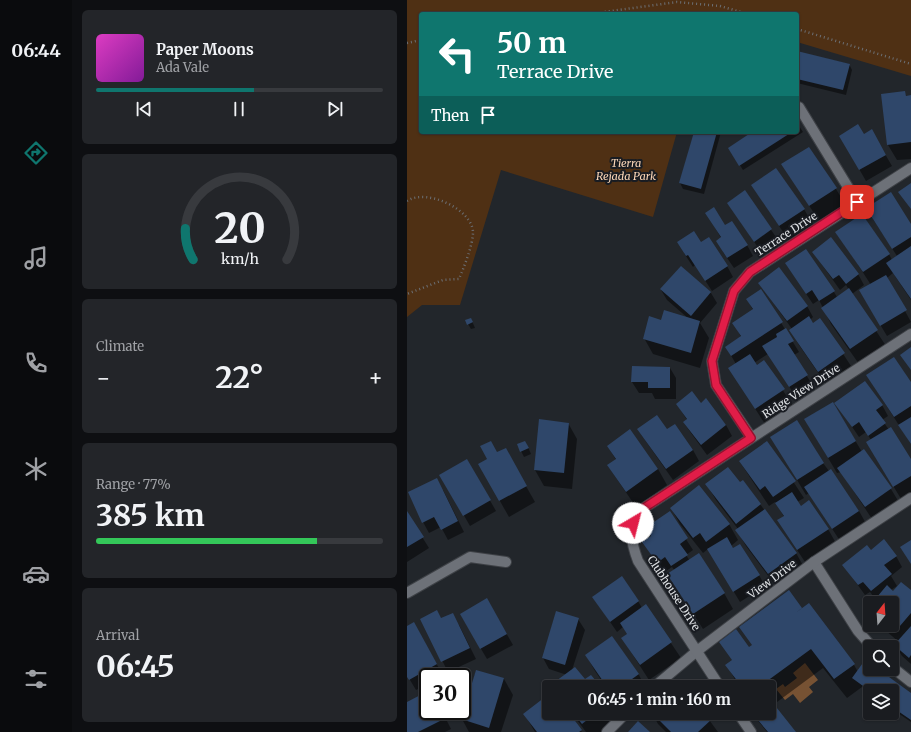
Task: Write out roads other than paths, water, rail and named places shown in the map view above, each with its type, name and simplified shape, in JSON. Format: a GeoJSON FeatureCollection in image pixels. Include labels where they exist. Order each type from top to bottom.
{"type":"FeatureCollection","features":[{"type":"Feature","properties":{"kind":"street"},"geometry":{"type":"LineString","coordinates":[[799,106],[857,202]]}},
{"type":"Feature","properties":{"kind":"street","name":"Terrace Drive"},"geometry":{"type":"LineString","coordinates":[[751,438],[716,385],[712,361],[734,291],[750,272],[911,168]]}},
{"type":"Feature","properties":{"kind":"street","name":"Ridge View Drive"},"geometry":{"type":"LineString","coordinates":[[644,508],[911,334]]}},
{"type":"Feature","properties":{"kind":"street","name":"View Drive"},"geometry":{"type":"LineString","coordinates":[[662,680],[697,651],[814,562],[911,498]]}},
{"type":"Feature","properties":{"kind":"street","name":"Clubhouse Drive"},"geometry":{"type":"LineString","coordinates":[[644,508],[633,523],[632,544],[638,561],[716,680]]}},
{"type":"Feature","properties":{"kind":"street"},"geometry":{"type":"LineString","coordinates":[[407,593],[470,557],[506,562]]}},
{"type":"Feature","properties":{"kind":"street"},"geometry":{"type":"LineString","coordinates":[[814,562],[858,630],[866,640]]}},
{"type":"Feature","properties":{"kind":"street"},"geometry":{"type":"LineString","coordinates":[[899,673],[911,682]]}},
{"type":"Feature","properties":{"kind":"street"},"geometry":{"type":"LineString","coordinates":[[607,732],[619,720]]}},
{"type":"Feature","properties":{"kind":"street"},"geometry":{"type":"LineString","coordinates":[[743,720],[751,732]]}},
{"type":"Feature","properties":{"kind":"park label","name":"Tierra Rejada Park"},"geometry":{"type":"Point","coordinates":[626,169]}}]}
